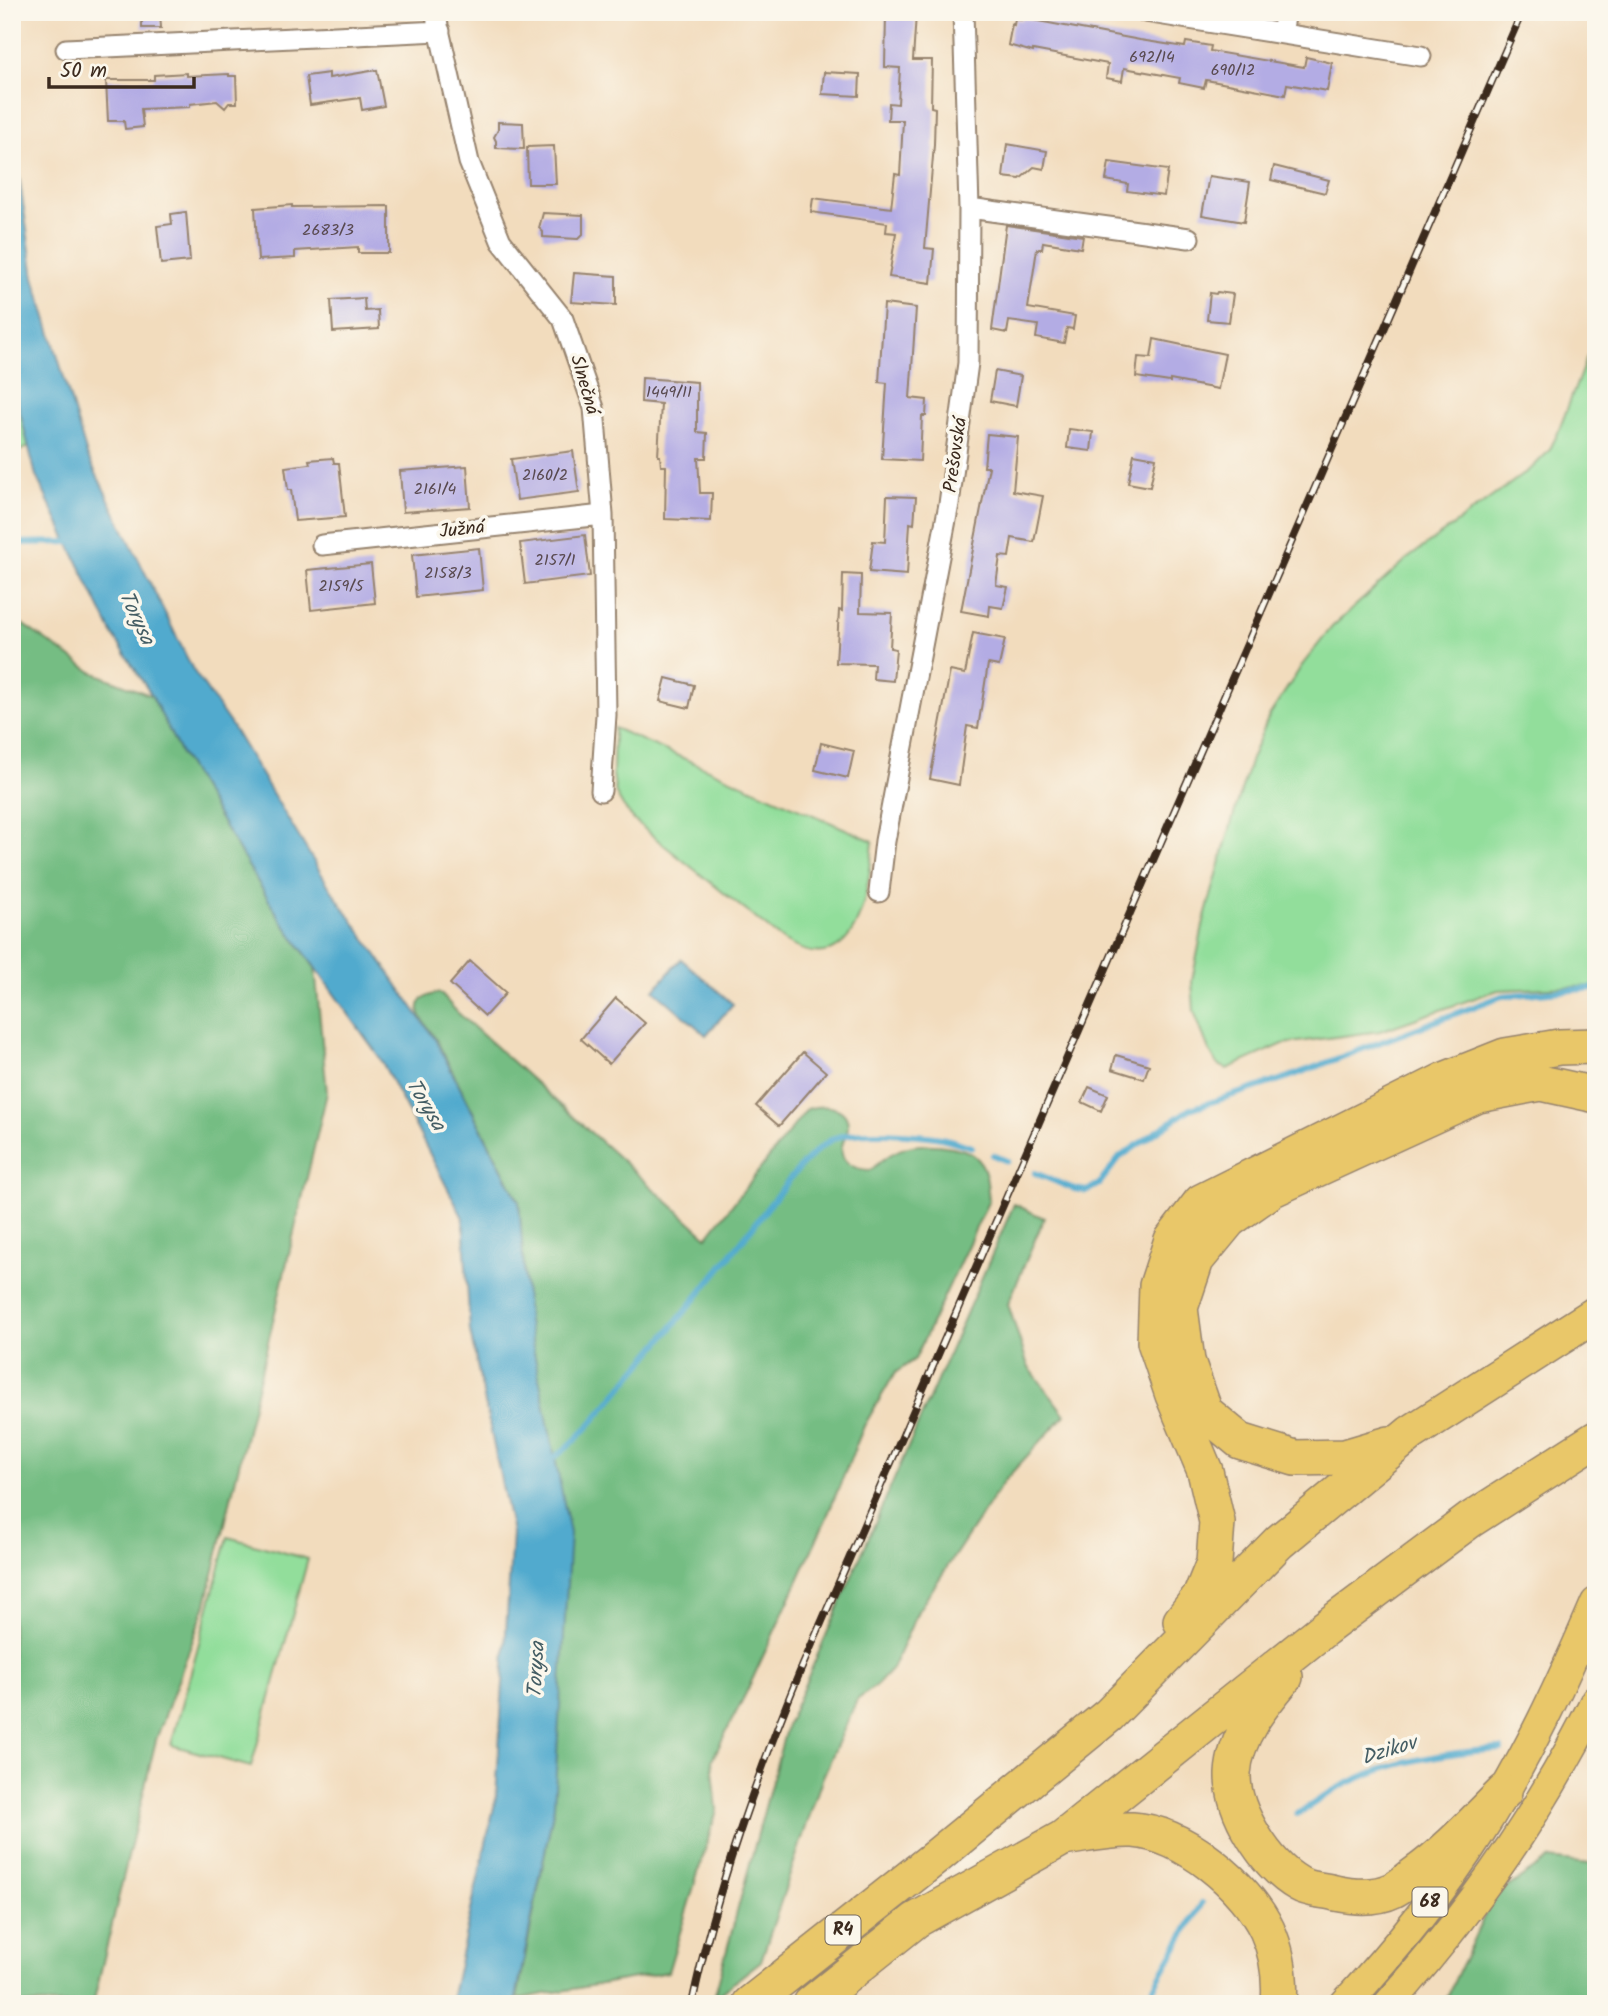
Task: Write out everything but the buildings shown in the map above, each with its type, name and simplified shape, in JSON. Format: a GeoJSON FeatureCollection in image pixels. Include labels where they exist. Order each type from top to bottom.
{"type":"FeatureCollection","features":[{"type":"Feature","properties":{"kind":"highway"},"geometry":{"type":"LineString","coordinates":[[1109,1715],[1201,1595],[1214,1563],[1217,1522],[1205,1471],[1173,1395],[1155,1342],[1157,1286],[1172,1240],[1201,1202],[1447,1079],[1506,1056],[1559,1047],[1596,1046]]}},
{"type":"Feature","properties":{"kind":"highway"},"geometry":{"type":"LineString","coordinates":[[1596,1095],[1541,1083],[1478,1096],[1273,1189],[1228,1220],[1196,1260],[1180,1308],[1187,1361],[1205,1412],[1241,1441],[1295,1458],[1345,1457],[1391,1443],[1411,1433],[1596,1314]]}},
{"type":"Feature","properties":{"kind":"highway"},"geometry":{"type":"LineString","coordinates":[[1109,1715],[1279,1542],[1411,1433]]}},
{"type":"Feature","properties":{"kind":"highway"},"geometry":{"type":"LineString","coordinates":[[1063,1838],[1324,1629],[1470,1520],[1586,1445]]}},
{"type":"Feature","properties":{"kind":"highway"},"geometry":{"type":"LineString","coordinates":[[1324,1629],[1264,1703],[1247,1728],[1237,1752],[1233,1776],[1246,1822],[1262,1851],[1278,1868],[1301,1885],[1348,1896],[1371,1896],[1392,1890],[1443,1854],[1504,1791]]}},
{"type":"Feature","properties":{"kind":"highway","name":"R4"},"geometry":{"type":"LineString","coordinates":[[750,2004],[936,1857],[1109,1715]]}},
{"type":"Feature","properties":{"kind":"highway"},"geometry":{"type":"LineString","coordinates":[[1063,1838],[1132,1830],[1159,1835],[1185,1845],[1223,1874],[1233,1882],[1266,1928],[1281,1979],[1279,2004]]}},
{"type":"Feature","properties":{"kind":"highway","name":"R4"},"geometry":{"type":"LineString","coordinates":[[811,2004],[916,1920],[1063,1838]]}},
{"type":"Feature","properties":{"kind":"main road","name":"68"},"geometry":{"type":"LineString","coordinates":[[1345,2004],[1407,1932],[1458,1865],[1504,1791],[1547,1713],[1596,1603]]}},
{"type":"Feature","properties":{"kind":"main road","name":"68"},"geometry":{"type":"LineString","coordinates":[[1389,2004],[1439,1946],[1488,1879],[1546,1791],[1592,1708]]}},
{"type":"Feature","properties":{"kind":"street","name":"Prešovská"},"geometry":{"type":"LineString","coordinates":[[879,892],[885,841],[949,504],[968,363],[970,208],[963,12]]}},
{"type":"Feature","properties":{"kind":"street"},"geometry":{"type":"LineString","coordinates":[[1145,12],[1421,57]]}},
{"type":"Feature","properties":{"kind":"street"},"geometry":{"type":"LineString","coordinates":[[1282,33],[1286,12]]}},
{"type":"Feature","properties":{"kind":"street"},"geometry":{"type":"LineString","coordinates":[[66,49],[437,22]]}},
{"type":"Feature","properties":{"kind":"street","name":"Slnečná"},"geometry":{"type":"LineString","coordinates":[[437,22],[469,162],[501,240],[563,319],[594,408],[603,515],[606,715],[601,791]]}},
{"type":"Feature","properties":{"kind":"street"},"geometry":{"type":"LineString","coordinates":[[970,208],[1189,238]]}},
{"type":"Feature","properties":{"kind":"street","name":"Južná"},"geometry":{"type":"LineString","coordinates":[[322,545],[603,515]]}},
{"type":"Feature","properties":{"kind":"green space"},"geometry":{"type":"Polygon","coordinates":[[[1596,342],[1596,986],[1498,990],[1380,1031],[1283,1044],[1227,1069],[1217,1064],[1194,1011],[1192,981],[1204,921],[1232,821],[1251,759],[1269,716],[1303,664],[1332,627],[1407,559],[1533,467],[1549,451],[1587,357],[1596,342]]]}},
{"type":"Feature","properties":{"kind":"green space"},"geometry":{"type":"Polygon","coordinates":[[[12,380],[29,447],[12,454],[12,380]]]}},
{"type":"Feature","properties":{"kind":"green space"},"geometry":{"type":"Polygon","coordinates":[[[12,617],[92,672],[152,696],[180,752],[279,917],[315,968],[327,1093],[206,1604],[156,1740],[93,2004],[12,2004],[12,617]]]}},
{"type":"Feature","properties":{"kind":"green space"},"geometry":{"type":"Polygon","coordinates":[[[614,728],[873,841],[863,907],[855,927],[844,942],[829,951],[809,951],[784,941],[633,819],[616,794],[613,774],[614,728]]]}},
{"type":"Feature","properties":{"kind":"green space"},"geometry":{"type":"Polygon","coordinates":[[[440,993],[457,1012],[707,1237],[807,1109],[819,1107],[838,1109],[846,1117],[848,1127],[842,1152],[850,1165],[871,1170],[889,1155],[918,1145],[940,1145],[959,1149],[971,1154],[981,1163],[989,1200],[915,1359],[895,1373],[864,1426],[826,1519],[748,1689],[712,1760],[717,1810],[668,1972],[517,1999],[554,1806],[519,1202],[436,1039],[419,1012],[422,1000],[440,993]]]}},
{"type":"Feature","properties":{"kind":"green space"},"geometry":{"type":"Polygon","coordinates":[[[1014,1204],[1044,1218],[1008,1304],[1028,1366],[1065,1415],[1004,1481],[918,1611],[892,1669],[857,1700],[822,1779],[761,1961],[714,1998],[787,1725],[1014,1204]]]}},
{"type":"Feature","properties":{"kind":"green space"},"geometry":{"type":"Polygon","coordinates":[[[228,1537],[308,1559],[251,1767],[171,1745],[228,1537]]]}},
{"type":"Feature","properties":{"kind":"green space"},"geometry":{"type":"Polygon","coordinates":[[[1549,1859],[1596,1865],[1596,2004],[1441,2004],[1447,1997],[1493,1897],[1549,1859]]]}},
{"type":"Feature","properties":{"kind":"water","name":"Torysa"},"geometry":{"type":"Polygon","coordinates":[[[12,129],[34,277],[87,455],[193,670],[231,725],[330,888],[435,1039],[519,1202],[528,1322],[570,1533],[554,1806],[515,2004],[450,2004],[496,1798],[512,1533],[470,1331],[463,1218],[380,1058],[279,917],[180,752],[152,696],[112,633],[36,476],[12,380],[12,129]]]}},
{"type":"Feature","properties":{"kind":"water"},"geometry":{"type":"Polygon","coordinates":[[[681,959],[733,1004],[706,1035],[654,990],[681,959]]]}},
{"type":"Feature","properties":{"kind":"waterway"},"geometry":{"type":"LineString","coordinates":[[12,543],[73,542]]}},
{"type":"Feature","properties":{"kind":"waterway"},"geometry":{"type":"LineString","coordinates":[[1035,1173],[1074,1189],[1087,1191],[1099,1184],[1120,1157],[1190,1109],[1289,1077],[1502,996],[1596,988]]}},
{"type":"Feature","properties":{"kind":"waterway"},"geometry":{"type":"LineString","coordinates":[[549,1461],[571,1444],[600,1413],[792,1176],[825,1144],[845,1135],[887,1133],[941,1138],[972,1147]]}},
{"type":"Feature","properties":{"kind":"waterway"},"geometry":{"type":"LineString","coordinates":[[993,1155],[1007,1161]]}},
{"type":"Feature","properties":{"kind":"waterway","name":"Dzikov"},"geometry":{"type":"LineString","coordinates":[[1297,1814],[1341,1786],[1384,1768],[1442,1755],[1501,1749]]}},
{"type":"Feature","properties":{"kind":"waterway","name":"Dzikov"},"geometry":{"type":"LineString","coordinates":[[1144,2004],[1202,1903]]}},
{"type":"Feature","properties":{"kind":"railway"},"geometry":{"type":"LineString","coordinates":[[692,2004],[713,1919],[738,1836],[799,1674],[1522,12]]}}]}
